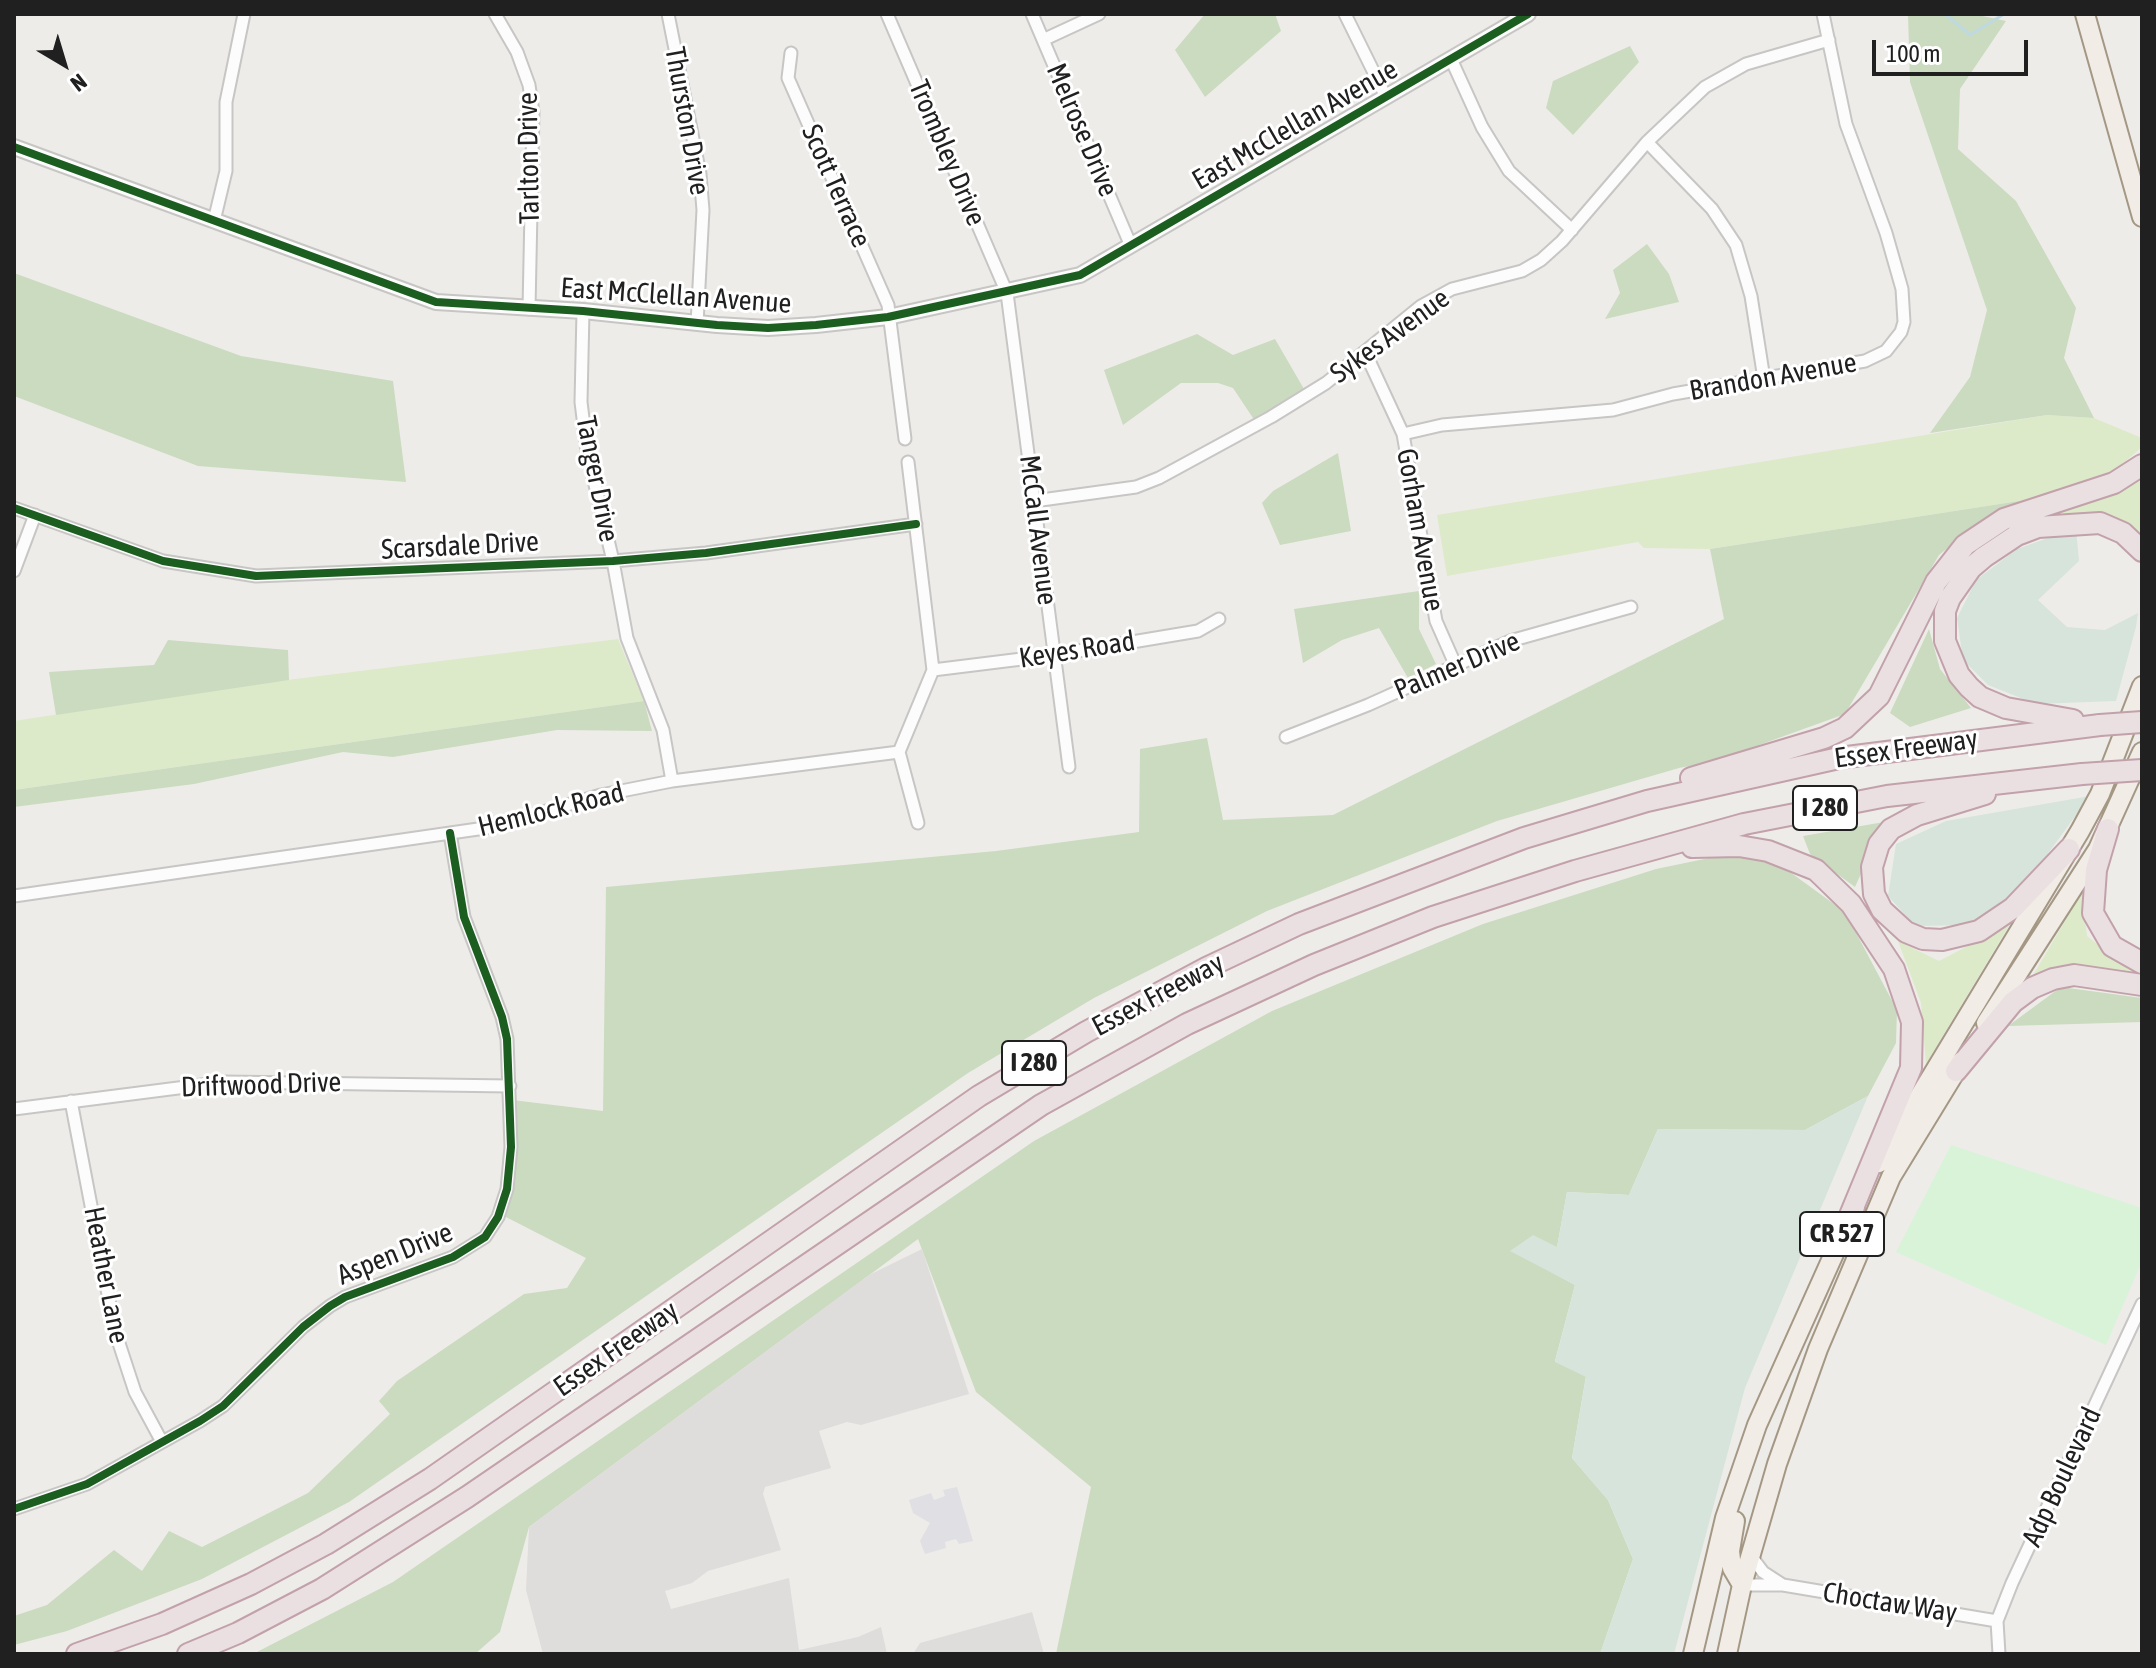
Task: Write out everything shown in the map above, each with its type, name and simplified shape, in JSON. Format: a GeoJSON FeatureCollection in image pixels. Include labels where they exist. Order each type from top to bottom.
{"type":"FeatureCollection","features":[{"type":"Feature","properties":{"kind":"highway"},"geometry":{"type":"LineString","coordinates":[[1524,838],[1625,798],[1824,738],[1845,728],[1879,696],[1936,582],[1965,545],[2004,519],[2114,483],[2142,465]]}},
{"type":"Feature","properties":{"kind":"highway"},"geometry":{"type":"LineString","coordinates":[[2100,725],[2006,708],[1980,697],[1959,675],[1948,653],[1945,611],[1971,568],[2000,545],[2038,527],[2059,523],[2100,523],[2123,533],[2142,551]]}},
{"type":"Feature","properties":{"kind":"highway","name":"Essex Freeway"},"geometry":{"type":"LineString","coordinates":[[77,1654],[175,1618],[326,1544],[430,1479],[979,1096],[1086,1032],[1206,968],[1299,924],[1524,838],[1647,801],[1839,758],[2142,722]]}},
{"type":"Feature","properties":{"kind":"highway","name":"Essex Freeway"},"geometry":{"type":"LineString","coordinates":[[188,1654],[238,1633],[322,1589],[467,1497],[1041,1105],[1187,1024],[1314,965],[1433,917],[1575,871],[1744,824],[1844,804],[2051,776],[2142,770]]}},
{"type":"Feature","properties":{"kind":"highway"},"geometry":{"type":"LineString","coordinates":[[2051,776],[1937,807],[1891,829],[1874,855],[1874,894],[1882,910],[1906,932],[1923,939],[1954,939],[1979,931],[2013,908],[2069,849]]}},
{"type":"Feature","properties":{"kind":"highway"},"geometry":{"type":"LineString","coordinates":[[2108,829],[2096,870],[2093,913],[2112,946],[2142,963]]}},
{"type":"Feature","properties":{"kind":"highway"},"geometry":{"type":"LineString","coordinates":[[1575,871],[1675,849],[1739,846],[1768,851],[1816,870],[1851,904],[1894,969],[1912,1022],[1914,1042],[1911,1068],[1848,1220]]}},
{"type":"Feature","properties":{"kind":"highway"},"geometry":{"type":"LineString","coordinates":[[1956,1071],[2013,1002],[2032,988],[2074,975],[2142,985]]}},
{"type":"Feature","properties":{"kind":"main road"},"geometry":{"type":"LineString","coordinates":[[2085,14],[2142,217]]}},
{"type":"Feature","properties":{"kind":"main road","name":"CR 527"},"geometry":{"type":"LineString","coordinates":[[1693,1654],[1725,1518],[1757,1425],[1848,1220],[1883,1156],[2100,794],[2142,686]]}},
{"type":"Feature","properties":{"kind":"main road","name":"CR 527"},"geometry":{"type":"LineString","coordinates":[[1727,1654],[1742,1585],[1782,1449],[1858,1250],[1891,1177],[2108,829],[2142,752]]}},
{"type":"Feature","properties":{"kind":"main road"},"geometry":{"type":"LineString","coordinates":[[1742,1585],[1732,1568],[1733,1527],[1781,1373]]}},
{"type":"Feature","properties":{"kind":"street"},"geometry":{"type":"LineString","coordinates":[[214,221],[226,171],[226,102],[244,14]]}},
{"type":"Feature","properties":{"kind":"street","name":"Tarlton Drive"},"geometry":{"type":"LineString","coordinates":[[495,14],[517,52],[529,85],[533,112],[529,309]]}},
{"type":"Feature","properties":{"kind":"street","name":"Thurston Drive"},"geometry":{"type":"LineString","coordinates":[[668,14],[700,174],[703,210],[697,324]]}},
{"type":"Feature","properties":{"kind":"street","name":"Trombley Drive"},"geometry":{"type":"LineString","coordinates":[[887,14],[1007,293]]}},
{"type":"Feature","properties":{"kind":"street","name":"Melrose Drive"},"geometry":{"type":"LineString","coordinates":[[1032,14],[1131,246]]}},
{"type":"Feature","properties":{"kind":"street"},"geometry":{"type":"LineString","coordinates":[[1045,39],[1099,14]]}},
{"type":"Feature","properties":{"kind":"street"},"geometry":{"type":"LineString","coordinates":[[1345,14],[1386,97]]}},
{"type":"Feature","properties":{"kind":"street","name":"East McClellan Avenue"},"geometry":{"type":"LineString","coordinates":[[14,147],[436,302],[583,311],[697,324],[768,328],[888,317],[1080,275],[1528,14]]}},
{"type":"Feature","properties":{"kind":"street","name":"Brandon Avenue"},"geometry":{"type":"LineString","coordinates":[[1403,434],[1442,425],[1613,410],[1673,394],[1876,357],[1895,342],[1904,322],[1905,307],[1894,258],[1846,124],[1823,14]]}},
{"type":"Feature","properties":{"kind":"street","name":"Sykes Avenue"},"geometry":{"type":"LineString","coordinates":[[1034,501],[1136,487],[1159,478],[1271,417],[1326,383],[1421,306],[1452,289],[1522,271],[1541,260],[1572,230],[1647,142],[1684,104],[1724,75],[1765,58],[1829,40]]}},
{"type":"Feature","properties":{"kind":"street","name":"Scott Terrace"},"geometry":{"type":"LineString","coordinates":[[791,53],[788,78],[888,305],[905,439]]}},
{"type":"Feature","properties":{"kind":"street"},"geometry":{"type":"LineString","coordinates":[[1451,59],[1482,127],[1509,171],[1572,230]]}},
{"type":"Feature","properties":{"kind":"street"},"geometry":{"type":"LineString","coordinates":[[1647,142],[1696,190],[1736,245],[1751,296],[1764,379]]}},
{"type":"Feature","properties":{"kind":"street","name":"McCall Avenue"},"geometry":{"type":"LineString","coordinates":[[1007,293],[1069,767]]}},
{"type":"Feature","properties":{"kind":"street","name":"Tanger Drive"},"geometry":{"type":"LineString","coordinates":[[583,311],[581,402],[587,451],[613,561],[627,638],[663,730],[672,781]]}},
{"type":"Feature","properties":{"kind":"street","name":"Gorham Avenue"},"geometry":{"type":"LineString","coordinates":[[1365,352],[1403,434],[1436,621],[1455,664]]}},
{"type":"Feature","properties":{"kind":"street"},"geometry":{"type":"LineString","coordinates":[[908,462],[933,670],[899,752],[918,823]]}},
{"type":"Feature","properties":{"kind":"street","name":"Scarsdale Drive"},"geometry":{"type":"LineString","coordinates":[[14,508],[163,561],[256,576],[613,561],[706,553],[916,524]]}},
{"type":"Feature","properties":{"kind":"street"},"geometry":{"type":"LineString","coordinates":[[14,571],[35,515]]}},
{"type":"Feature","properties":{"kind":"street","name":"Palmer Drive"},"geometry":{"type":"LineString","coordinates":[[1286,737],[1368,705],[1510,641],[1631,607]]}},
{"type":"Feature","properties":{"kind":"street","name":"Keyes Road"},"geometry":{"type":"LineString","coordinates":[[933,670],[1054,655],[1198,631],[1219,619]]}},
{"type":"Feature","properties":{"kind":"street","name":"Hemlock Road"},"geometry":{"type":"LineString","coordinates":[[14,896],[492,827],[601,795],[672,781],[899,752]]}},
{"type":"Feature","properties":{"kind":"street","name":"Aspen Drive"},"geometry":{"type":"LineString","coordinates":[[14,1509],[87,1484],[223,1406],[303,1327],[337,1301],[453,1257],[485,1237],[498,1217],[507,1189],[511,1147],[510,1086],[502,1017],[464,917],[450,833]]}},
{"type":"Feature","properties":{"kind":"street","name":"Driftwood Drive"},"geometry":{"type":"LineString","coordinates":[[14,1109],[225,1082],[510,1086]]}},
{"type":"Feature","properties":{"kind":"street","name":"Heather Lane"},"geometry":{"type":"LineString","coordinates":[[71,1101],[118,1343],[135,1392],[162,1442]]}},
{"type":"Feature","properties":{"kind":"street","name":"Adp Boulevard"},"geometry":{"type":"LineString","coordinates":[[1999,1654],[1997,1621],[2142,1304]]}},
{"type":"Feature","properties":{"kind":"street"},"geometry":{"type":"LineString","coordinates":[[2125,1343],[2142,1334]]}},
{"type":"Feature","properties":{"kind":"street","name":"Choctaw Way"},"geometry":{"type":"LineString","coordinates":[[1751,1556],[1763,1572],[1783,1585]]}},
{"type":"Feature","properties":{"kind":"street","name":"Choctaw Way"},"geometry":{"type":"LineString","coordinates":[[1742,1585],[1783,1585],[1997,1621]]}},
{"type":"Feature","properties":{"kind":"green space"},"geometry":{"type":"Polygon","coordinates":[[[1205,14],[1275,14],[1281,31],[1205,97],[1175,50],[1205,14]]]}},
{"type":"Feature","properties":{"kind":"green space"},"geometry":{"type":"Polygon","coordinates":[[[1908,14],[1973,14],[2006,21],[1960,89],[1958,149],[2016,201],[2076,308],[2064,358],[2094,418],[2047,415],[1930,433],[1970,377],[1987,310],[1910,82],[1908,14]]]}},
{"type":"Feature","properties":{"kind":"green space"},"geometry":{"type":"Polygon","coordinates":[[[1630,46],[1639,62],[1573,135],[1546,108],[1553,81],[1630,46]]]}},
{"type":"Feature","properties":{"kind":"green space"},"geometry":{"type":"Polygon","coordinates":[[[1647,244],[1669,274],[1679,302],[1605,319],[1620,293],[1613,270],[1647,244]]]}},
{"type":"Feature","properties":{"kind":"green space"},"geometry":{"type":"Polygon","coordinates":[[[14,273],[241,356],[393,381],[406,482],[198,466],[14,396],[14,273]]]}},
{"type":"Feature","properties":{"kind":"green space"},"geometry":{"type":"Polygon","coordinates":[[[1197,334],[1233,355],[1275,339],[1304,389],[1255,421],[1233,388],[1218,383],[1181,383],[1123,425],[1104,370],[1197,334]]]}},
{"type":"Feature","properties":{"kind":"green space"},"geometry":{"type":"Polygon","coordinates":[[[2047,415],[2094,418],[2142,438],[2142,447],[2106,478],[2032,499],[1710,549],[1644,548],[1638,542],[1447,576],[1437,515],[2047,415]]]}},
{"type":"Feature","properties":{"kind":"green space"},"geometry":{"type":"Polygon","coordinates":[[[1338,453],[1351,531],[1280,545],[1262,503],[1273,491],[1338,453]]]}},
{"type":"Feature","properties":{"kind":"green space"},"geometry":{"type":"Polygon","coordinates":[[[2142,480],[2142,538],[2112,518],[2054,512],[2142,480]]]}},
{"type":"Feature","properties":{"kind":"green space"},"geometry":{"type":"Polygon","coordinates":[[[2032,499],[1985,518],[1939,555],[1845,714],[1715,761],[1679,768],[1497,821],[1267,911],[1094,998],[968,1073],[349,1502],[202,1579],[67,1631],[14,1645],[14,1616],[47,1605],[114,1550],[142,1571],[169,1531],[202,1547],[308,1493],[390,1414],[379,1401],[397,1381],[524,1294],[567,1288],[586,1258],[504,1216],[504,1099],[603,1111],[606,887],[996,851],[1139,832],[1140,749],[1207,738],[1223,820],[1333,815],[1724,619],[1710,549],[2032,499]]]}},
{"type":"Feature","properties":{"kind":"green space"},"geometry":{"type":"Polygon","coordinates":[[[1419,591],[1419,629],[1436,664],[1408,678],[1379,628],[1342,640],[1303,663],[1294,609],[1419,591]]]}},
{"type":"Feature","properties":{"kind":"green space"},"geometry":{"type":"Polygon","coordinates":[[[1929,629],[1940,669],[1971,708],[1910,727],[1890,713],[1929,629]]]}},
{"type":"Feature","properties":{"kind":"green space"},"geometry":{"type":"Polygon","coordinates":[[[618,639],[644,701],[14,790],[14,721],[255,684],[618,639]]]}},
{"type":"Feature","properties":{"kind":"green space"},"geometry":{"type":"Polygon","coordinates":[[[168,640],[288,650],[289,680],[56,715],[49,672],[154,665],[168,640]]]}},
{"type":"Feature","properties":{"kind":"green space"},"geometry":{"type":"Polygon","coordinates":[[[644,701],[652,731],[557,730],[393,757],[343,752],[194,784],[14,807],[14,790],[644,701]]]}},
{"type":"Feature","properties":{"kind":"green space"},"geometry":{"type":"Polygon","coordinates":[[[1884,822],[1855,887],[1810,854],[1803,836],[1884,822]]]}},
{"type":"Feature","properties":{"kind":"green space"},"geometry":{"type":"Polygon","coordinates":[[[1714,857],[1772,859],[1845,912],[1897,1010],[1896,1043],[1868,1096],[1805,1130],[1658,1129],[1629,1195],[1567,1192],[1557,1247],[1511,1250],[1575,1285],[1555,1361],[1586,1376],[1572,1458],[1608,1500],[1633,1559],[1600,1654],[1056,1654],[1091,1487],[976,1392],[918,1239],[529,1527],[500,1632],[475,1654],[253,1654],[393,1582],[1034,1141],[1272,1011],[1483,924],[1656,869],[1714,857]]]}},
{"type":"Feature","properties":{"kind":"green space"},"geometry":{"type":"Polygon","coordinates":[[[2082,892],[2087,936],[2136,975],[2032,977],[2082,892]]]}},
{"type":"Feature","properties":{"kind":"green space"},"geometry":{"type":"Polygon","coordinates":[[[2010,924],[1926,1064],[1921,1003],[1898,941],[1939,961],[2010,924]]]}},
{"type":"Feature","properties":{"kind":"green space"},"geometry":{"type":"Polygon","coordinates":[[[2061,987],[2142,998],[2142,1022],[2008,1026],[2061,987]]]}},
{"type":"Feature","properties":{"kind":"green space"},"geometry":{"type":"Polygon","coordinates":[[[1951,1145],[2142,1208],[2142,1261],[2106,1345],[1896,1252],[1951,1145]]]}},
{"type":"Feature","properties":{"kind":"shaded area"},"geometry":{"type":"Polygon","coordinates":[[[2076,528],[2079,561],[2038,600],[2067,627],[2105,630],[2138,613],[2136,627],[2116,701],[2036,704],[1988,685],[1963,660],[1957,618],[1976,580],[2017,549],[2076,528]]]}},
{"type":"Feature","properties":{"kind":"shaded area"},"geometry":{"type":"Polygon","coordinates":[[[2090,796],[2022,889],[1972,925],[1915,926],[1888,896],[1896,844],[1946,821],[2090,796]]]}},
{"type":"Feature","properties":{"kind":"shaded area"},"geometry":{"type":"Polygon","coordinates":[[[1868,1096],[1745,1388],[1674,1654],[1600,1654],[1633,1559],[1608,1500],[1572,1458],[1586,1377],[1555,1362],[1575,1285],[1510,1251],[1533,1235],[1557,1247],[1567,1192],[1629,1195],[1658,1129],[1805,1130],[1868,1096]]]}},
{"type":"Feature","properties":{"kind":"shaded area"},"geometry":{"type":"Polygon","coordinates":[[[922,1249],[969,1394],[861,1425],[847,1422],[819,1431],[831,1468],[765,1487],[763,1494],[781,1550],[708,1571],[692,1583],[665,1591],[671,1609],[789,1578],[799,1650],[858,1637],[881,1627],[887,1654],[543,1654],[526,1590],[529,1527],[869,1275],[922,1249]]]}},
{"type":"Feature","properties":{"kind":"shaded area"},"geometry":{"type":"Polygon","coordinates":[[[957,1487],[973,1541],[959,1544],[956,1539],[945,1542],[946,1548],[925,1554],[920,1541],[930,1523],[913,1513],[909,1500],[931,1493],[934,1500],[945,1496],[943,1490],[957,1487]]]}},
{"type":"Feature","properties":{"kind":"shaded area"},"geometry":{"type":"Polygon","coordinates":[[[1032,1612],[1044,1654],[913,1654],[920,1643],[1032,1612]]]}},
{"type":"Feature","properties":{"kind":"waterway"},"geometry":{"type":"LineString","coordinates":[[1945,14],[1970,35],[2004,14]]}},
{"type":"Feature","properties":{"kind":"cycle path"},"geometry":{"type":"LineString","coordinates":[[14,147],[436,302],[583,311],[717,325],[768,328],[816,325],[888,317],[1080,275],[1528,14]]}},
{"type":"Feature","properties":{"kind":"cycle path"},"geometry":{"type":"LineString","coordinates":[[14,508],[163,561],[256,576],[613,561],[706,553],[916,524]]}},
{"type":"Feature","properties":{"kind":"cycle path"},"geometry":{"type":"LineString","coordinates":[[14,1509],[87,1484],[200,1421],[223,1406],[303,1327],[330,1306],[345,1297],[453,1257],[485,1237],[498,1217],[507,1189],[511,1147],[507,1039],[502,1017],[464,917],[450,833]]}}]}
